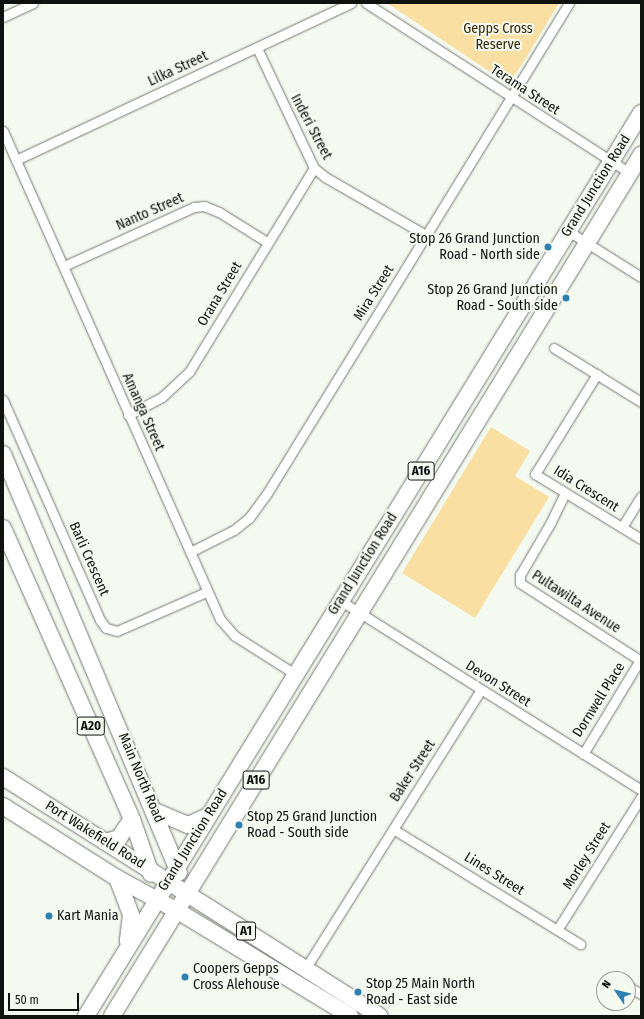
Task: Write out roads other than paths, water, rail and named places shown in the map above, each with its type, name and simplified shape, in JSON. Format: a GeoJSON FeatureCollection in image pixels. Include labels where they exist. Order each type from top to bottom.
{"type":"FeatureCollection","features":[{"type":"Feature","properties":{"kind":"highway","name":"Grand Junction Road"},"geometry":{"type":"LineString","coordinates":[[86,1016],[156,899],[641,113]]}},
{"type":"Feature","properties":{"kind":"highway","name":"Grand Junction Road"},"geometry":{"type":"LineString","coordinates":[[112,1016],[186,893],[641,155]]}},
{"type":"Feature","properties":{"kind":"highway","name":"Main North Road"},"geometry":{"type":"LineString","coordinates":[[3,454],[51,565],[76,631],[155,811],[186,893]]}},
{"type":"Feature","properties":{"kind":"highway","name":"Main North Road"},"geometry":{"type":"LineString","coordinates":[[3,528],[132,819],[151,871],[156,899]]}},
{"type":"Feature","properties":{"kind":"highway"},"geometry":{"type":"LineString","coordinates":[[54,641],[76,631]]}},
{"type":"Feature","properties":{"kind":"highway"},"geometry":{"type":"LineString","coordinates":[[306,698],[295,674],[323,671]]}},
{"type":"Feature","properties":{"kind":"highway","name":"Port Wakefield Road"},"geometry":{"type":"LineString","coordinates":[[3,777],[186,893]]}},
{"type":"Feature","properties":{"kind":"highway","name":"Port Wakefield Road"},"geometry":{"type":"LineString","coordinates":[[3,806],[117,878],[176,910]]}},
{"type":"Feature","properties":{"kind":"highway"},"geometry":{"type":"LineString","coordinates":[[155,811],[188,825],[208,816]]}},
{"type":"Feature","properties":{"kind":"highway"},"geometry":{"type":"LineString","coordinates":[[105,842],[119,838],[132,819]]}},
{"type":"Feature","properties":{"kind":"highway"},"geometry":{"type":"LineString","coordinates":[[117,878],[131,916],[131,930],[126,948]]}},
{"type":"Feature","properties":{"kind":"highway","name":"A1"},"geometry":{"type":"LineString","coordinates":[[186,893],[379,1016]]}},
{"type":"Feature","properties":{"kind":"highway","name":"A1"},"geometry":{"type":"LineString","coordinates":[[176,910],[350,1016]]}},
{"type":"Feature","properties":{"kind":"street"},"geometry":{"type":"LineString","coordinates":[[3,17],[33,3]]}},
{"type":"Feature","properties":{"kind":"street","name":"Lilka Street"},"geometry":{"type":"LineString","coordinates":[[16,160],[351,3]]}},
{"type":"Feature","properties":{"kind":"street","name":"Terama Street"},"geometry":{"type":"LineString","coordinates":[[366,3],[630,173]]}},
{"type":"Feature","properties":{"kind":"street","name":"Mira Street"},"geometry":{"type":"LineString","coordinates":[[190,552],[234,530],[249,518],[266,495],[569,3]]}},
{"type":"Feature","properties":{"kind":"street","name":"Inderi Street"},"geometry":{"type":"LineString","coordinates":[[257,48],[314,168],[325,177],[426,235]]}},
{"type":"Feature","properties":{"kind":"street","name":"Amanga Street"},"geometry":{"type":"LineString","coordinates":[[3,131],[190,552],[206,592],[220,619],[235,636],[295,674]]}},
{"type":"Feature","properties":{"kind":"street","name":"Orana Street"},"geometry":{"type":"LineString","coordinates":[[128,415],[162,397],[189,372],[267,242],[314,168]]}},
{"type":"Feature","properties":{"kind":"street","name":"Nanto Street"},"geometry":{"type":"LineString","coordinates":[[64,266],[194,207],[204,206],[219,212],[267,242]]}},
{"type":"Feature","properties":{"kind":"street"},"geometry":{"type":"LineString","coordinates":[[568,231],[641,277]]}},
{"type":"Feature","properties":{"kind":"street"},"geometry":{"type":"LineString","coordinates":[[554,348],[641,402]]}},
{"type":"Feature","properties":{"kind":"street","name":"Idia Crescent"},"geometry":{"type":"LineString","coordinates":[[597,374],[535,474],[641,539]]}},
{"type":"Feature","properties":{"kind":"street","name":"Barli Crescent"},"geometry":{"type":"LineString","coordinates":[[3,400],[100,620],[106,628],[117,631],[206,592]]}},
{"type":"Feature","properties":{"kind":"street","name":"Pultawilta Avenue"},"geometry":{"type":"LineString","coordinates":[[565,493],[551,522],[520,575],[520,583],[640,661]]}},
{"type":"Feature","properties":{"kind":"street"},"geometry":{"type":"LineString","coordinates":[[622,527],[641,496]]}},
{"type":"Feature","properties":{"kind":"street","name":"Devon Street"},"geometry":{"type":"LineString","coordinates":[[341,601],[641,790]]}},
{"type":"Feature","properties":{"kind":"street","name":"Dornwell Place"},"geometry":{"type":"LineString","coordinates":[[582,754],[640,661]]}},
{"type":"Feature","properties":{"kind":"street","name":"Baker Street"},"geometry":{"type":"LineString","coordinates":[[305,969],[392,829],[482,690]]}},
{"type":"Feature","properties":{"kind":"street","name":"Morley Street"},"geometry":{"type":"LineString","coordinates":[[557,930],[641,797]]}},
{"type":"Feature","properties":{"kind":"street","name":"Lines Street"},"geometry":{"type":"LineString","coordinates":[[392,829],[580,944]]}},
{"type":"Feature","properties":{"kind":"place","name":"Stop 26 Grand Junction Road - North side"},"geometry":{"type":"Point","coordinates":[548,247]}},
{"type":"Feature","properties":{"kind":"place","name":"Stop 26 Grand Junction Road - South side"},"geometry":{"type":"Point","coordinates":[566,298]}},
{"type":"Feature","properties":{"kind":"place","name":"Stop 25 Grand Junction Road - South side"},"geometry":{"type":"Point","coordinates":[239,825]}},
{"type":"Feature","properties":{"kind":"place","name":"Kart Mania"},"geometry":{"type":"Point","coordinates":[49,916]}},
{"type":"Feature","properties":{"kind":"place","name":"Coopers Gepps Cross Alehouse"},"geometry":{"type":"Point","coordinates":[185,977]}},
{"type":"Feature","properties":{"kind":"place","name":"Stop 25 Main North Road - East side"},"geometry":{"type":"Point","coordinates":[358,992]}},
{"type":"Feature","properties":{"kind":"park label","name":"Gepps Cross Reserve"},"geometry":{"type":"Point","coordinates":[498,38]}}]}
